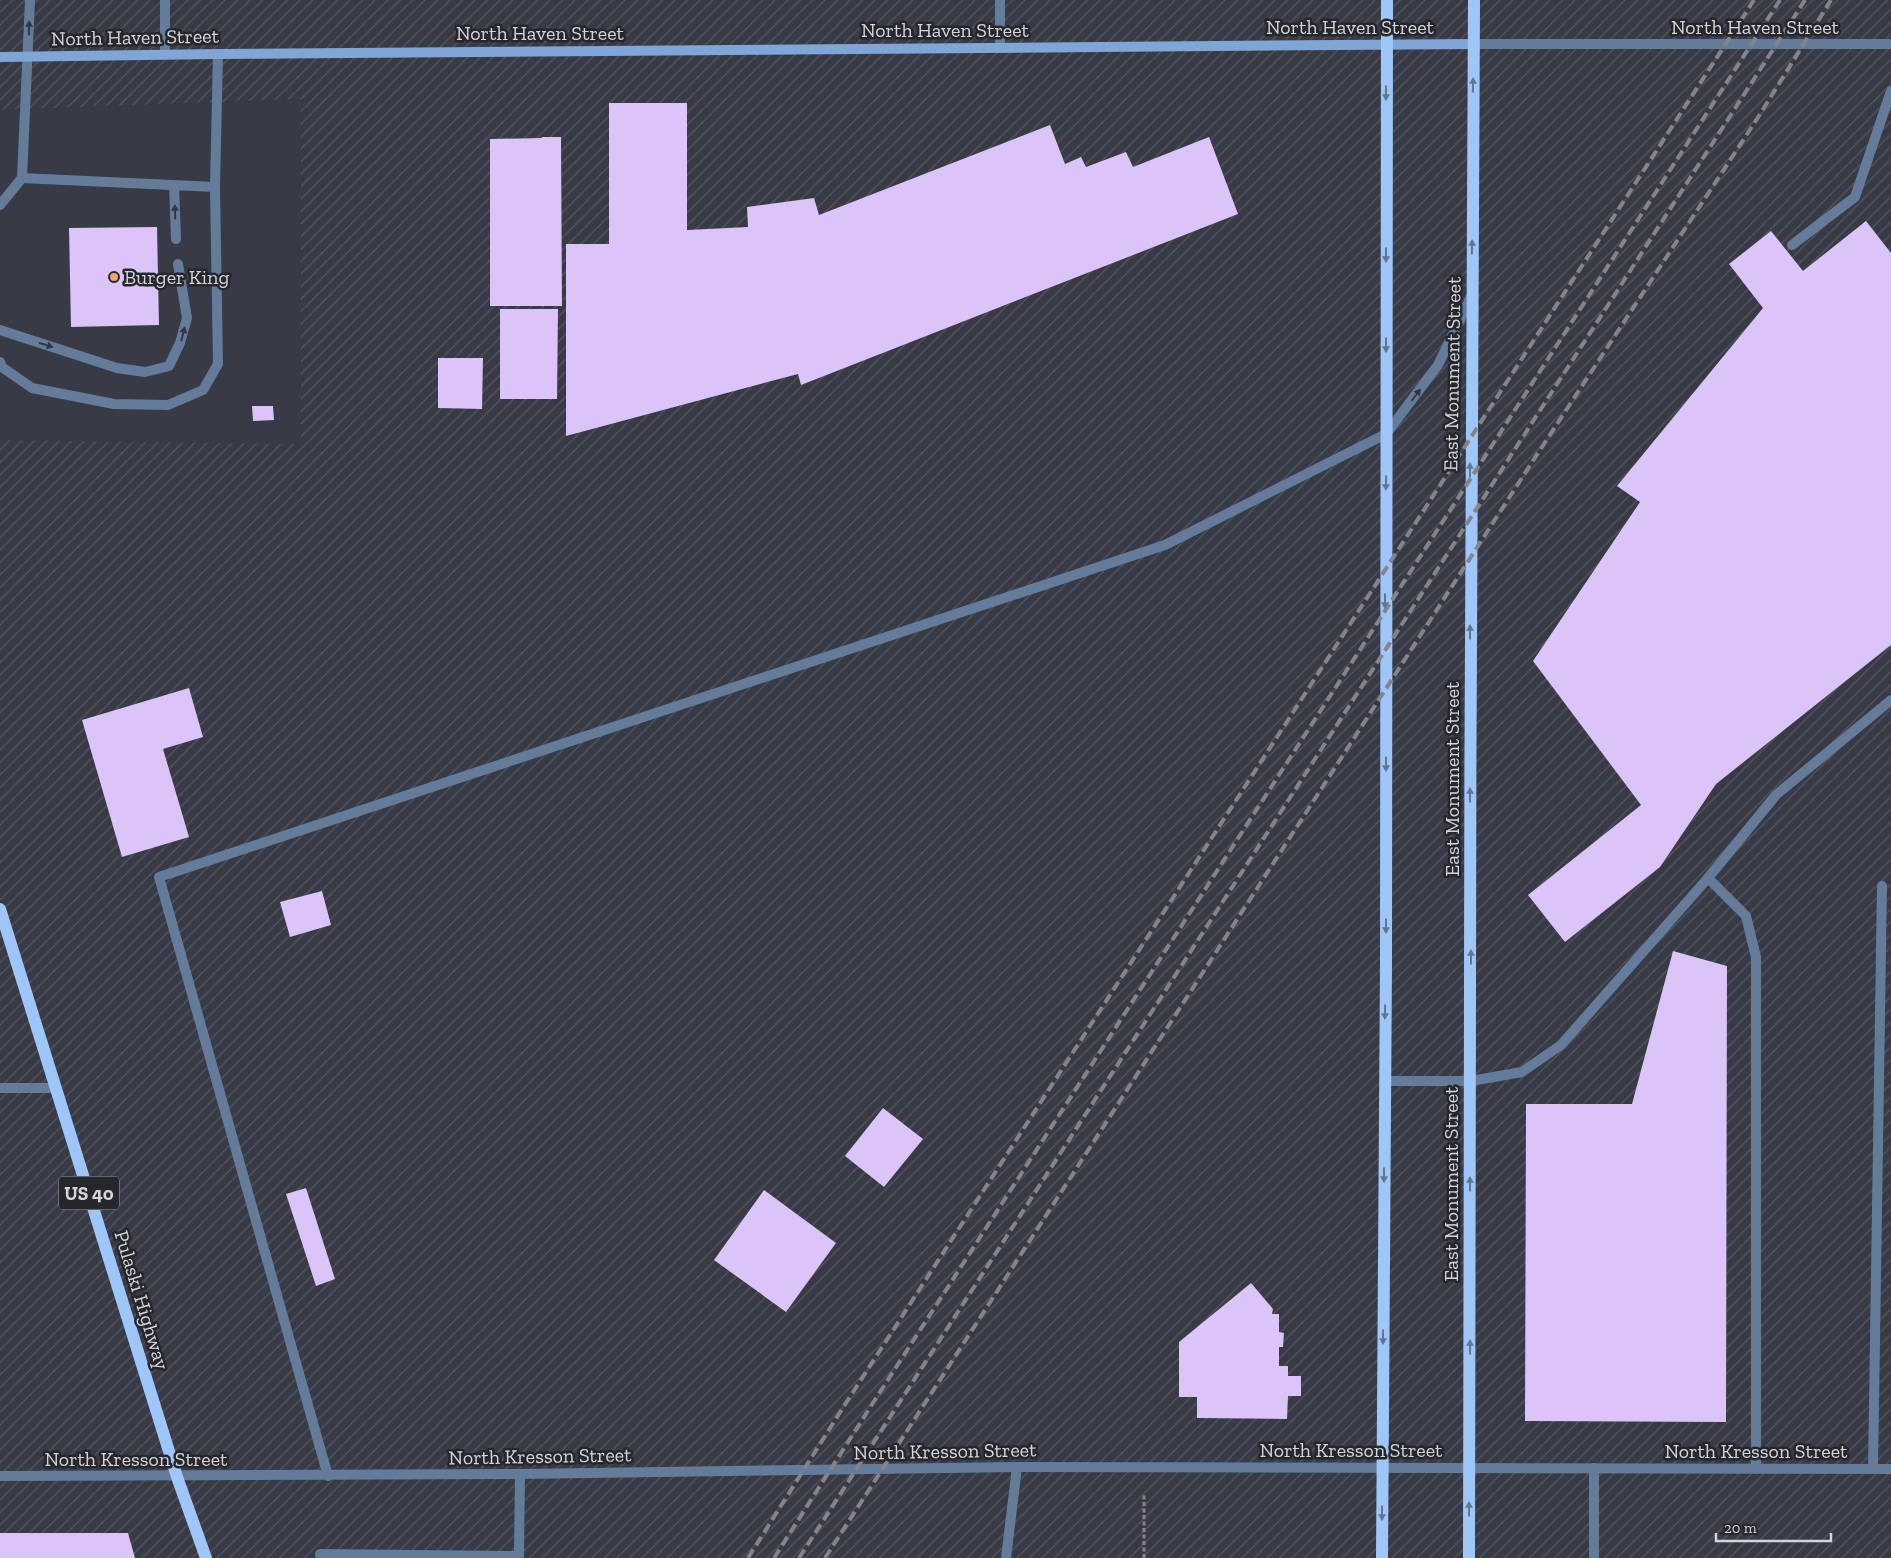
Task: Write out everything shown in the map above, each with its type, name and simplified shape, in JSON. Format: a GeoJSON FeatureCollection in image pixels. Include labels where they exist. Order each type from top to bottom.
{"type":"FeatureCollection","features":[{"type":"Feature","properties":{"kind":"main road"},"geometry":{"type":"LineString","coordinates":[[1382,1558],[1387,0]]}},
{"type":"Feature","properties":{"kind":"main road","name":"East Monument Street"},"geometry":{"type":"LineString","coordinates":[[1469,1558],[1471,1081],[1470,465],[1474,0]]}},
{"type":"Feature","properties":{"kind":"main road","name":"North Haven Street"},"geometry":{"type":"LineString","coordinates":[[0,57],[165,54],[1474,44]]}},
{"type":"Feature","properties":{"kind":"main road","name":"Pulaski Highway"},"geometry":{"type":"LineString","coordinates":[[0,909],[177,1477],[206,1558]]}},
{"type":"Feature","properties":{"kind":"street"},"geometry":{"type":"LineString","coordinates":[[0,205],[22,178],[30,0]]}},
{"type":"Feature","properties":{"kind":"street"},"geometry":{"type":"LineString","coordinates":[[165,0],[165,54]]}},
{"type":"Feature","properties":{"kind":"street"},"geometry":{"type":"LineString","coordinates":[[1000,0],[1000,47]]}},
{"type":"Feature","properties":{"kind":"street","name":"North Haven Street"},"geometry":{"type":"LineString","coordinates":[[1474,44],[1891,44]]}},
{"type":"Feature","properties":{"kind":"street"},"geometry":{"type":"LineString","coordinates":[[0,362],[2,367],[32,388],[114,404],[168,405],[204,390],[218,364],[215,187],[218,54]]}},
{"type":"Feature","properties":{"kind":"street"},"geometry":{"type":"LineString","coordinates":[[1792,245],[1855,197],[1891,91]]}},
{"type":"Feature","properties":{"kind":"street"},"geometry":{"type":"LineString","coordinates":[[22,178],[215,187]]}},
{"type":"Feature","properties":{"kind":"street"},"geometry":{"type":"LineString","coordinates":[[174,185],[176,239]]}},
{"type":"Feature","properties":{"kind":"street"},"geometry":{"type":"LineString","coordinates":[[0,330],[117,368],[145,372],[169,366],[180,343],[187,318],[178,264]]}},
{"type":"Feature","properties":{"kind":"street"},"geometry":{"type":"LineString","coordinates":[[328,1476],[159,877],[1165,545],[1386,434],[1438,365],[1471,296]]}},
{"type":"Feature","properties":{"kind":"street"},"geometry":{"type":"LineString","coordinates":[[1385,1081],[1471,1081],[1522,1072],[1561,1045],[1708,878],[1776,795],[1891,700]]}},
{"type":"Feature","properties":{"kind":"street"},"geometry":{"type":"LineString","coordinates":[[1708,878],[1746,916],[1756,957],[1756,1469]]}},
{"type":"Feature","properties":{"kind":"street"},"geometry":{"type":"LineString","coordinates":[[1873,1469],[1882,886]]}},
{"type":"Feature","properties":{"kind":"street"},"geometry":{"type":"LineString","coordinates":[[0,1088],[56,1088]]}},
{"type":"Feature","properties":{"kind":"street"},"geometry":{"type":"LineString","coordinates":[[1006,1558],[1017,1467]]}},
{"type":"Feature","properties":{"kind":"street","name":"North Kresson Street"},"geometry":{"type":"LineString","coordinates":[[0,1476],[328,1476],[1017,1467],[1891,1469]]}},
{"type":"Feature","properties":{"kind":"street"},"geometry":{"type":"LineString","coordinates":[[1594,1468],[1594,1558]]}},
{"type":"Feature","properties":{"kind":"street"},"geometry":{"type":"LineString","coordinates":[[321,1558],[320,1554],[519,1556],[520,1474]]}},
{"type":"Feature","properties":{"kind":"path"},"geometry":{"type":"LineString","coordinates":[[1144,1467],[1144,1558]]}},
{"type":"Feature","properties":{"kind":"shaded area"},"geometry":{"type":"Polygon","coordinates":[[[0,0],[119,0],[119,1],[0,0]]]}},
{"type":"Feature","properties":{"kind":"shaded area"},"geometry":{"type":"Polygon","coordinates":[[[0,0],[1891,0],[1891,1558],[0,1558],[0,440],[301,444],[301,99],[0,110],[0,0]]]}},
{"type":"Feature","properties":{"kind":"shaded area"},"geometry":{"type":"Polygon","coordinates":[[[301,99],[301,445],[0,440],[0,110],[301,99]]]}},
{"type":"Feature","properties":{"kind":"building"},"geometry":{"type":"Polygon","coordinates":[[[609,103],[687,103],[687,230],[748,227],[747,207],[814,198],[819,215],[1050,125],[1065,164],[1081,157],[1086,167],[1126,152],[1133,167],[1209,137],[1238,214],[801,385],[798,374],[566,436],[566,244],[609,244],[609,103]]]}},
{"type":"Feature","properties":{"kind":"building"},"geometry":{"type":"Polygon","coordinates":[[[561,137],[562,306],[490,306],[490,139],[561,137]]]}},
{"type":"Feature","properties":{"kind":"building"},"geometry":{"type":"Polygon","coordinates":[[[1866,221],[1891,253],[1891,645],[1716,784],[1660,867],[1565,942],[1528,895],[1641,805],[1533,661],[1640,502],[1617,486],[1763,308],[1729,264],[1771,231],[1803,271],[1866,221]]]}},
{"type":"Feature","properties":{"kind":"building","name":"Burger King"},"geometry":{"type":"Polygon","coordinates":[[[157,227],[159,325],[71,327],[69,228],[157,227]]]}},
{"type":"Feature","properties":{"kind":"building"},"geometry":{"type":"Polygon","coordinates":[[[500,309],[558,309],[557,399],[500,399],[500,309]]]}},
{"type":"Feature","properties":{"kind":"building"},"geometry":{"type":"Polygon","coordinates":[[[438,358],[483,358],[482,409],[438,408],[438,358]]]}},
{"type":"Feature","properties":{"kind":"building"},"geometry":{"type":"Polygon","coordinates":[[[252,406],[273,406],[274,420],[253,421],[252,406]]]}},
{"type":"Feature","properties":{"kind":"building"},"geometry":{"type":"Polygon","coordinates":[[[189,688],[203,737],[163,749],[189,837],[122,857],[82,720],[189,688]]]}},
{"type":"Feature","properties":{"kind":"building"},"geometry":{"type":"Polygon","coordinates":[[[322,891],[331,925],[290,937],[280,902],[322,891]]]}},
{"type":"Feature","properties":{"kind":"building"},"geometry":{"type":"Polygon","coordinates":[[[1673,951],[1727,966],[1726,1422],[1525,1421],[1526,1104],[1632,1104],[1673,951]]]}},
{"type":"Feature","properties":{"kind":"building"},"geometry":{"type":"Polygon","coordinates":[[[883,1108],[923,1139],[884,1187],[845,1156],[883,1108]]]}},
{"type":"Feature","properties":{"kind":"building"},"geometry":{"type":"Polygon","coordinates":[[[306,1188],[335,1279],[316,1286],[286,1194],[306,1188]]]}},
{"type":"Feature","properties":{"kind":"building"},"geometry":{"type":"Polygon","coordinates":[[[764,1190],[836,1243],[786,1312],[714,1260],[764,1190]]]}},
{"type":"Feature","properties":{"kind":"building"},"geometry":{"type":"Polygon","coordinates":[[[1251,1283],[1273,1309],[1272,1314],[1279,1314],[1279,1332],[1284,1333],[1283,1347],[1279,1347],[1279,1366],[1288,1366],[1288,1376],[1301,1376],[1301,1396],[1288,1396],[1287,1419],[1197,1418],[1197,1397],[1179,1397],[1179,1342],[1251,1283]]]}},
{"type":"Feature","properties":{"kind":"building"},"geometry":{"type":"Polygon","coordinates":[[[0,1533],[128,1533],[135,1558],[0,1558],[0,1533]]]}},
{"type":"Feature","properties":{"kind":"railway"},"geometry":{"type":"LineString","coordinates":[[748,1558],[844,1406],[1754,0]]}},
{"type":"Feature","properties":{"kind":"railway"},"geometry":{"type":"LineString","coordinates":[[774,1558],[1780,0]]}},
{"type":"Feature","properties":{"kind":"railway"},"geometry":{"type":"LineString","coordinates":[[799,1558],[1805,0]]}},
{"type":"Feature","properties":{"kind":"railway"},"geometry":{"type":"LineString","coordinates":[[825,1558],[1538,453],[1757,119],[1831,0]]}},
{"type":"Feature","properties":{"kind":"place","name":"Burger King"},"geometry":{"type":"Point","coordinates":[114,277]}}]}
